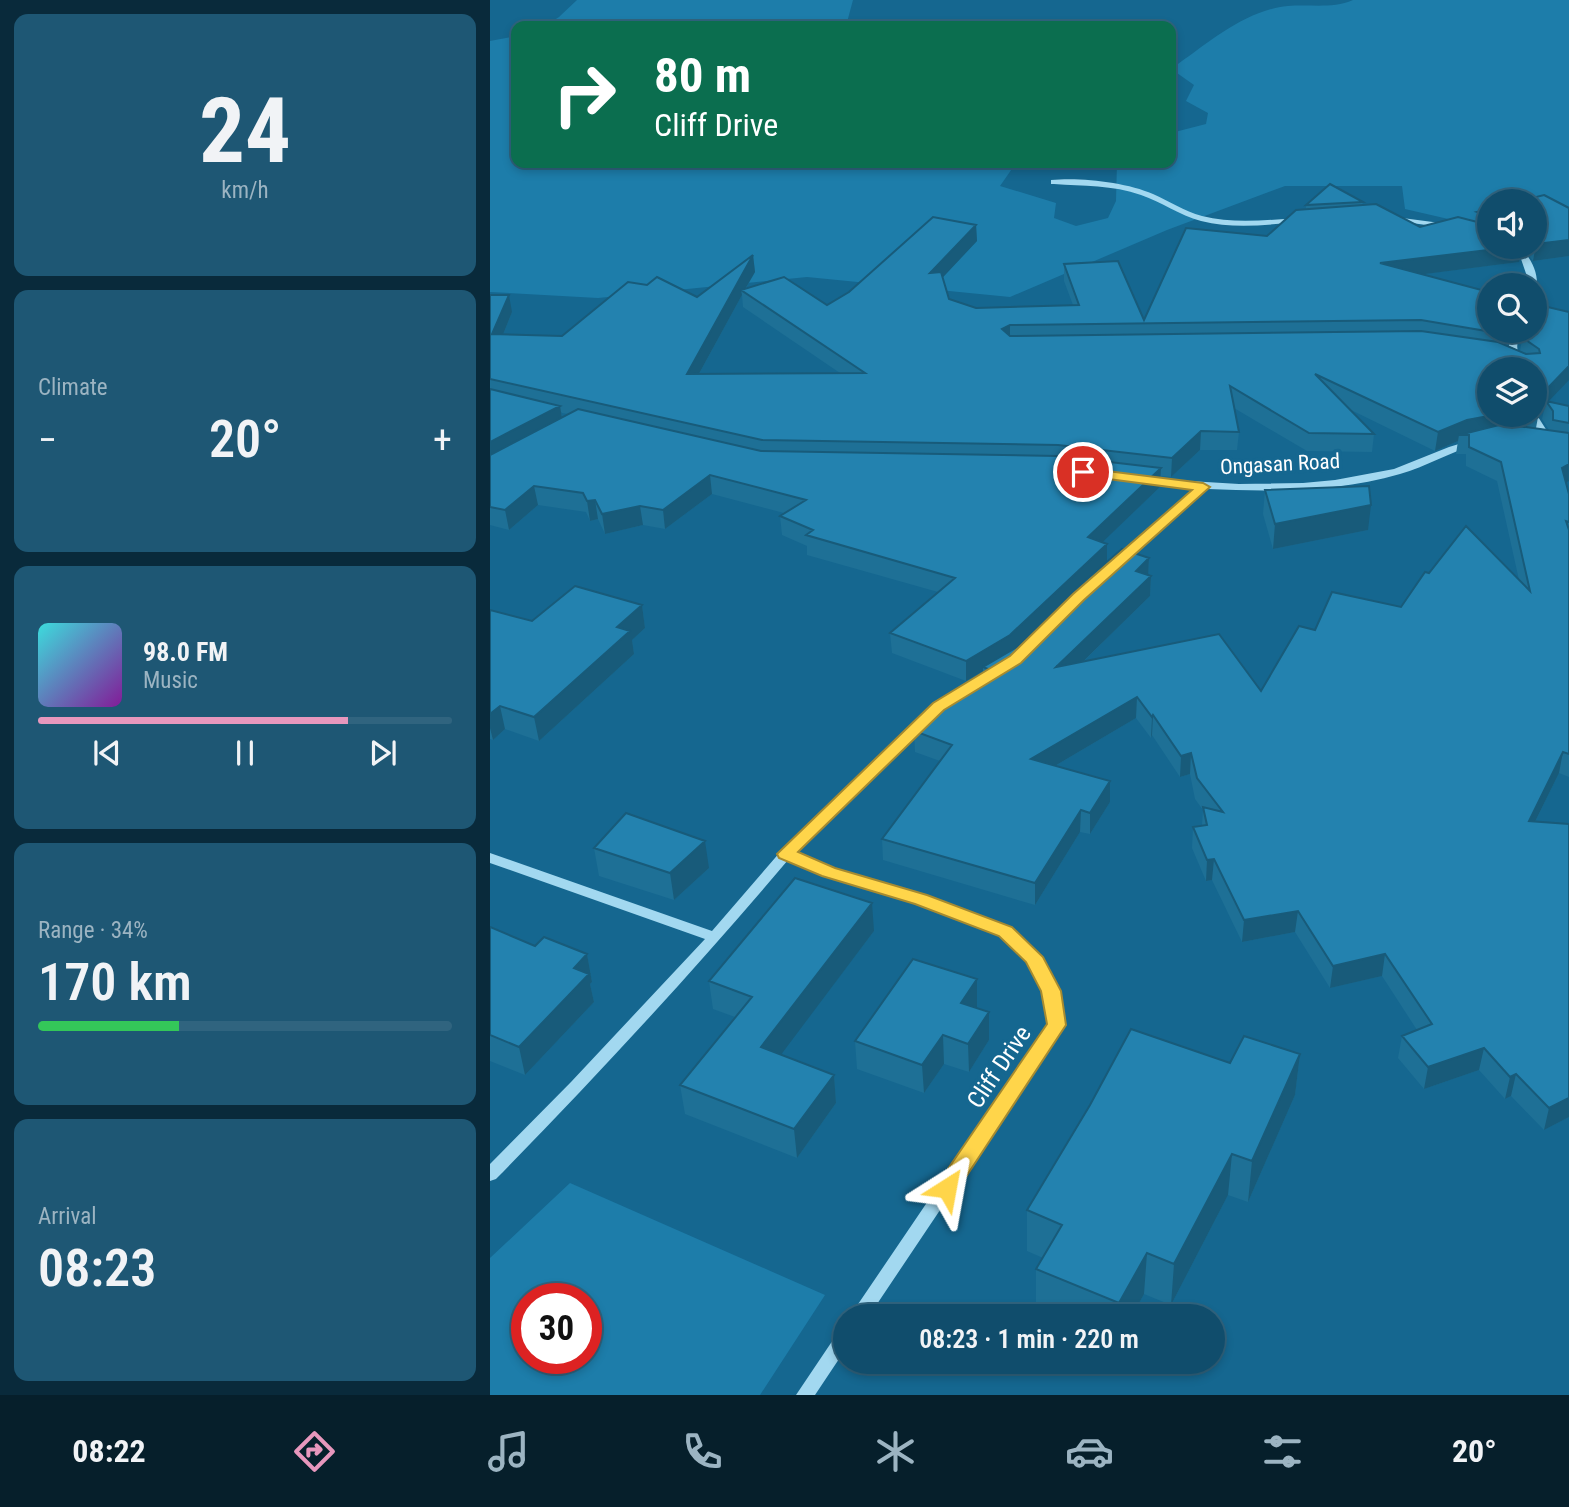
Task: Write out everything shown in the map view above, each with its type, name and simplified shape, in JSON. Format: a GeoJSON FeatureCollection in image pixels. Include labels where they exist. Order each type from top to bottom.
{"type":"FeatureCollection","features":[{"type":"Feature","properties":{"kind":"street"},"geometry":{"type":"LineString","coordinates":[[1054,182],[1144,192],[1191,216],[1214,220],[1258,224],[1315,219]]}},
{"type":"Feature","properties":{"kind":"street"},"geometry":{"type":"LineString","coordinates":[[1384,217],[1455,228]]}},
{"type":"Feature","properties":{"kind":"street"},"geometry":{"type":"LineString","coordinates":[[1540,427],[1542,441]]}},
{"type":"Feature","properties":{"kind":"street","name":"Ongasan Road"},"geometry":{"type":"LineString","coordinates":[[1138,479],[1203,487],[1266,487],[1336,482],[1400,471],[1465,444],[1489,439]]}},
{"type":"Feature","properties":{"kind":"street"},"geometry":{"type":"LineString","coordinates":[[1528,440],[1555,444]]}},
{"type":"Feature","properties":{"kind":"street"},"geometry":{"type":"LineString","coordinates":[[1111,570],[1203,487]]}},
{"type":"Feature","properties":{"kind":"street"},"geometry":{"type":"LineString","coordinates":[[490,1174],[577,1086],[715,937],[786,854],[939,707],[983,680]]}},
{"type":"Feature","properties":{"kind":"street","name":"Cliff Drive"},"geometry":{"type":"LineString","coordinates":[[786,854],[828,872],[921,900],[1006,932],[1033,957],[1051,991],[1055,1013],[1056,1025],[1034,1061],[867,1304]]}},
{"type":"Feature","properties":{"kind":"street"},"geometry":{"type":"LineString","coordinates":[[490,858],[715,937]]}},
{"type":"Feature","properties":{"kind":"street"},"geometry":{"type":"LineString","coordinates":[[804,1395],[833,1353]]}},
{"type":"Feature","properties":{"kind":"shaded area"},"geometry":{"type":"Polygon","coordinates":[[[577,0],[853,0],[847,21],[553,21],[577,0]]]}},
{"type":"Feature","properties":{"kind":"shaded area"},"geometry":{"type":"Polygon","coordinates":[[[1353,0],[1569,0],[1569,210],[1547,204],[1547,189],[1477,189],[1477,221],[1470,224],[1405,209],[1402,186],[1285,186],[1167,230],[1010,297],[807,277],[598,298],[490,292],[490,41],[511,37],[511,168],[1013,168],[1000,186],[1056,203],[1054,218],[1076,226],[1108,218],[1116,201],[1117,168],[1176,168],[1176,132],[1206,124],[1208,113],[1186,101],[1194,85],[1177,73],[1178,64],[1230,28],[1258,14],[1288,6],[1329,5],[1353,0]]]}},
{"type":"Feature","properties":{"kind":"shaded area"},"geometry":{"type":"Polygon","coordinates":[[[570,1183],[825,1295],[760,1395],[490,1395],[490,1258],[570,1183]]]}},
{"type":"Feature","properties":{"kind":"building"},"geometry":{"type":"Polygon","coordinates":[[[1330,184],[1363,202],[1306,205],[1330,184]]]}},
{"type":"Feature","properties":{"kind":"building"},"geometry":{"type":"Polygon","coordinates":[[[1547,197],[1569,208],[1569,240],[1547,243],[1547,197]]]}},
{"type":"Feature","properties":{"kind":"building"},"geometry":{"type":"Polygon","coordinates":[[[1376,204],[1420,227],[1458,217],[1477,222],[1477,251],[1380,263],[1477,289],[1477,329],[1421,320],[1010,325],[1002,329],[1010,336],[1421,331],[1477,339],[1477,343],[1500,343],[1526,354],[1540,353],[1530,343],[1547,343],[1547,307],[1569,312],[1569,366],[1547,389],[1547,357],[1477,357],[1477,418],[1438,432],[1315,374],[1374,434],[1309,433],[1230,386],[1239,432],[1201,431],[1172,458],[1058,445],[762,440],[490,379],[490,295],[509,295],[492,334],[562,336],[628,282],[647,285],[657,277],[697,297],[753,255],[687,374],[865,373],[741,290],[784,277],[827,305],[849,292],[933,217],[976,225],[930,273],[941,272],[949,299],[976,308],[1079,305],[1064,264],[1118,261],[1144,320],[1186,228],[1267,236],[1296,210],[1376,204]]]}},
{"type":"Feature","properties":{"kind":"building"},"geometry":{"type":"Polygon","coordinates":[[[490,389],[560,406],[490,442],[490,389]]]}},
{"type":"Feature","properties":{"kind":"building"},"geometry":{"type":"Polygon","coordinates":[[[1547,401],[1569,406],[1569,423],[1553,420],[1553,411],[1547,401]]]}},
{"type":"Feature","properties":{"kind":"building"},"geometry":{"type":"Polygon","coordinates":[[[578,409],[761,451],[1058,456],[1161,468],[1088,537],[1107,544],[1010,635],[966,661],[890,633],[955,578],[806,535],[813,530],[780,516],[806,500],[710,475],[663,510],[640,506],[602,514],[595,500],[587,501],[583,493],[534,486],[505,510],[490,507],[490,455],[578,409]]]}},
{"type":"Feature","properties":{"kind":"building"},"geometry":{"type":"Polygon","coordinates":[[[1491,427],[1525,427],[1569,433],[1569,464],[1562,468],[1569,494],[1569,522],[1566,521],[1569,530],[1569,754],[1563,752],[1529,821],[1569,824],[1569,1098],[1549,1108],[1516,1074],[1510,1077],[1484,1048],[1428,1067],[1402,1036],[1432,1024],[1385,954],[1333,966],[1298,911],[1244,920],[1214,859],[1207,860],[1193,827],[1207,825],[1203,807],[1223,812],[1197,778],[1191,753],[1181,756],[1137,697],[1031,759],[1110,781],[1090,813],[1081,810],[1035,883],[882,839],[952,745],[914,731],[988,669],[983,667],[1022,644],[1085,581],[1122,549],[1149,558],[1136,571],[1151,576],[1056,667],[1219,634],[1261,691],[1299,626],[1315,630],[1332,592],[1401,607],[1425,572],[1429,573],[1466,526],[1530,591],[1501,462],[1469,447],[1469,435],[1459,435],[1491,427]]]}},
{"type":"Feature","properties":{"kind":"building"},"geometry":{"type":"Polygon","coordinates":[[[1369,486],[1371,505],[1275,524],[1265,490],[1369,486]]]}},
{"type":"Feature","properties":{"kind":"building"},"geometry":{"type":"Polygon","coordinates":[[[575,586],[642,605],[617,627],[630,631],[534,717],[500,706],[490,714],[490,610],[532,621],[575,586]]]}},
{"type":"Feature","properties":{"kind":"building"},"geometry":{"type":"Polygon","coordinates":[[[626,813],[705,841],[670,873],[594,848],[626,813]]]}},
{"type":"Feature","properties":{"kind":"building"},"geometry":{"type":"Polygon","coordinates":[[[795,878],[872,903],[761,1047],[834,1075],[794,1129],[680,1085],[752,997],[709,981],[795,878]]]}},
{"type":"Feature","properties":{"kind":"building"},"geometry":{"type":"Polygon","coordinates":[[[490,927],[535,946],[544,937],[587,954],[574,968],[589,974],[519,1047],[490,1035],[490,927]]]}},
{"type":"Feature","properties":{"kind":"building"},"geometry":{"type":"Polygon","coordinates":[[[913,959],[977,979],[961,1003],[989,1012],[968,1044],[943,1035],[922,1065],[855,1041],[913,959]]]}},
{"type":"Feature","properties":{"kind":"building"},"geometry":{"type":"Polygon","coordinates":[[[1131,1029],[1230,1063],[1244,1036],[1300,1054],[1252,1161],[1232,1154],[1174,1264],[1147,1253],[1119,1303],[1036,1269],[1062,1225],[1027,1210],[1090,1105],[1131,1029]]]}},
{"type":"Feature","properties":{"kind":"route"},"geometry":{"type":"LineString","coordinates":[[947,1188],[1056,1025],[1051,991],[1033,957],[1006,932],[921,900],[828,872],[786,854],[939,707],[1016,660],[1079,597],[1203,487],[1083,472]]}}]}
